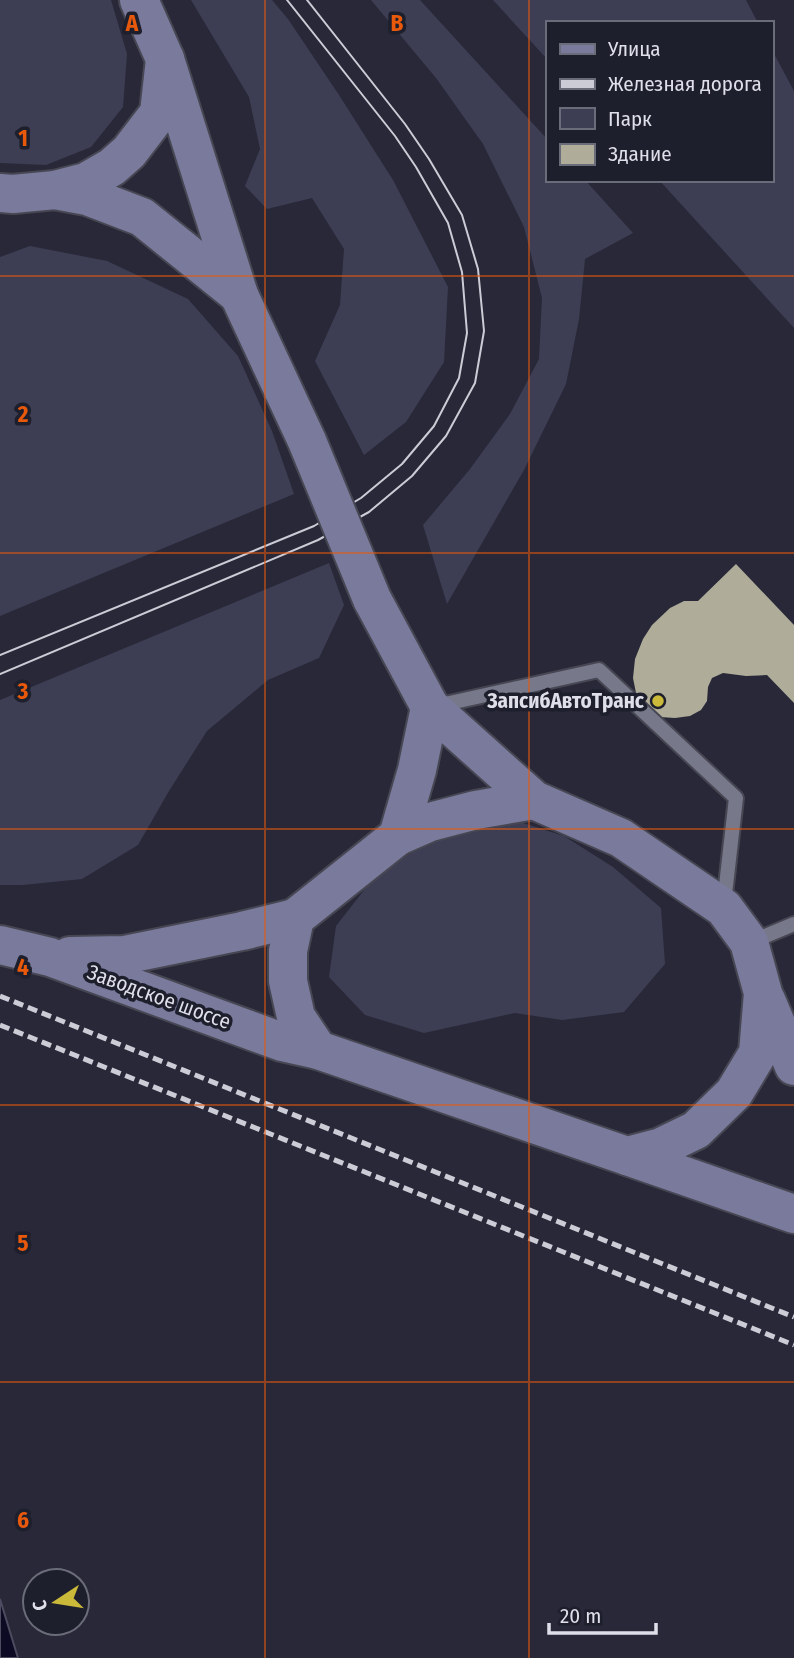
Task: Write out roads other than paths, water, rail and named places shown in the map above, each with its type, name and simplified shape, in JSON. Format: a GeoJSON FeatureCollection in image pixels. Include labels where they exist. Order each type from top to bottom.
{"type":"FeatureCollection","features":[{"type":"Feature","properties":{"kind":"main road"},"geometry":{"type":"LineString","coordinates":[[139,0],[165,59],[239,295],[307,441],[372,599],[430,707],[534,800],[621,838],[724,908],[750,942],[763,993],[794,1066]]}},
{"type":"Feature","properties":{"kind":"main road"},"geometry":{"type":"LineString","coordinates":[[4,196],[54,190],[86,182],[112,167],[128,152],[159,113],[165,59]]}},
{"type":"Feature","properties":{"kind":"main road"},"geometry":{"type":"LineString","coordinates":[[54,190],[87,196],[142,217],[239,295]]}},
{"type":"Feature","properties":{"kind":"main road"},"geometry":{"type":"LineString","coordinates":[[398,836],[417,770],[430,707]]}},
{"type":"Feature","properties":{"kind":"main road"},"geometry":{"type":"LineString","coordinates":[[50,957],[124,955],[295,918],[398,836],[430,822],[476,810],[534,800]]}},
{"type":"Feature","properties":{"kind":"main road"},"geometry":{"type":"LineString","coordinates":[[295,918],[288,951],[288,981],[296,1017],[318,1051]]}},
{"type":"Feature","properties":{"kind":"main road","name":"Заводское шоссе"},"geometry":{"type":"LineString","coordinates":[[0,945],[50,957],[282,1042],[318,1051],[627,1156]]}},
{"type":"Feature","properties":{"kind":"main road"},"geometry":{"type":"LineString","coordinates":[[627,1156],[661,1147],[696,1130],[733,1093],[758,1053],[763,993]]}},
{"type":"Feature","properties":{"kind":"main road"},"geometry":{"type":"LineString","coordinates":[[627,1156],[794,1214]]}},
{"type":"Feature","properties":{"kind":"lane"},"geometry":{"type":"LineString","coordinates":[[430,707],[599,670],[736,798],[724,908]]}},
{"type":"Feature","properties":{"kind":"lane"},"geometry":{"type":"LineString","coordinates":[[750,942],[794,924]]}},
{"type":"Feature","properties":{"kind":"tram line"},"geometry":{"type":"LineString","coordinates":[[0,655],[314,526],[361,498],[402,464],[434,426],[459,378],[467,333],[462,272],[448,223],[395,136],[287,0]]}},
{"type":"Feature","properties":{"kind":"tram line"},"geometry":{"type":"LineString","coordinates":[[0,674],[318,540],[369,512],[412,476],[446,436],[475,383],[484,331],[478,269],[462,215],[405,124],[307,0]]}},
{"type":"Feature","properties":{"kind":"railway"},"geometry":{"type":"LineString","coordinates":[[0,996],[794,1317]]}},
{"type":"Feature","properties":{"kind":"railway"},"geometry":{"type":"LineString","coordinates":[[0,1025],[794,1345]]}},
{"type":"Feature","properties":{"kind":"place","name":"ЗапсибАвтоТранс"},"geometry":{"type":"Point","coordinates":[658,701]}}]}
